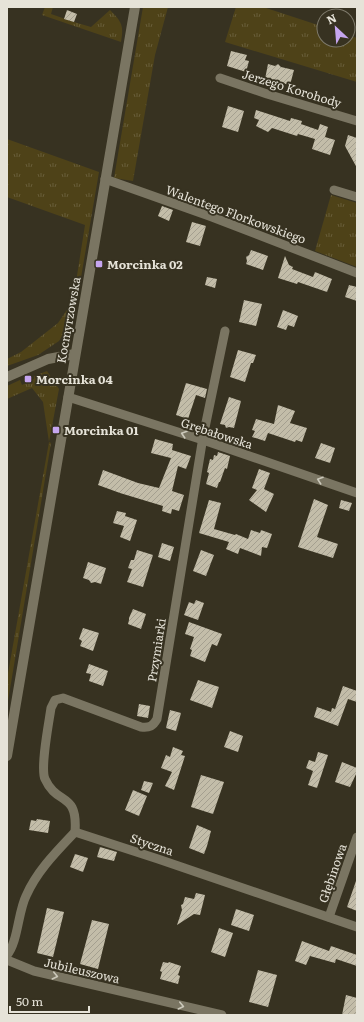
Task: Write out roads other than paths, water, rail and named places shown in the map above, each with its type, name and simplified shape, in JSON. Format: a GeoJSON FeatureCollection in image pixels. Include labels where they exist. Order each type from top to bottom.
{"type":"FeatureCollection","features":[{"type":"Feature","properties":{"kind":"main road","name":"Kocmyrzowska"},"geometry":{"type":"LineString","coordinates":[[7,756],[135,7]]}},
{"type":"Feature","properties":{"kind":"main road"},"geometry":{"type":"LineString","coordinates":[[7,377],[48,359],[75,354]]}},
{"type":"Feature","properties":{"kind":"street","name":"Jerzego Korohody"},"geometry":{"type":"LineString","coordinates":[[220,78],[357,121]]}},
{"type":"Feature","properties":{"kind":"street","name":"Walentego Florkowskiego"},"geometry":{"type":"LineString","coordinates":[[105,179],[357,272]]}},
{"type":"Feature","properties":{"kind":"street"},"geometry":{"type":"LineString","coordinates":[[334,190],[357,197]]}},
{"type":"Feature","properties":{"kind":"street","name":"Przymiarki"},"geometry":{"type":"LineString","coordinates":[[74,832],[76,818],[73,809],[66,800],[52,791],[44,778],[44,765],[51,708],[56,700],[63,698],[141,727],[149,728],[157,719],[203,440],[225,331]]}},
{"type":"Feature","properties":{"kind":"street","name":"Grębałowska"},"geometry":{"type":"LineString","coordinates":[[68,397],[203,440],[357,493]]}},
{"type":"Feature","properties":{"kind":"street"},"geometry":{"type":"LineString","coordinates":[[7,955],[12,947],[26,896],[43,866],[74,832]]}},
{"type":"Feature","properties":{"kind":"street","name":"Styczna"},"geometry":{"type":"LineString","coordinates":[[74,832],[357,927]]}},
{"type":"Feature","properties":{"kind":"street","name":"Głębinowa"},"geometry":{"type":"LineString","coordinates":[[329,917],[357,837]]}},
{"type":"Feature","properties":{"kind":"street","name":"Jubileuszowa"},"geometry":{"type":"LineString","coordinates":[[7,960],[34,971],[222,1015]]}},
{"type":"Feature","properties":{"kind":"place","name":"Morcinka 02"},"geometry":{"type":"Point","coordinates":[99,264]}},
{"type":"Feature","properties":{"kind":"place","name":"Morcinka 04"},"geometry":{"type":"Point","coordinates":[28,379]}},
{"type":"Feature","properties":{"kind":"place","name":"Morcinka 01"},"geometry":{"type":"Point","coordinates":[56,430]}}]}
